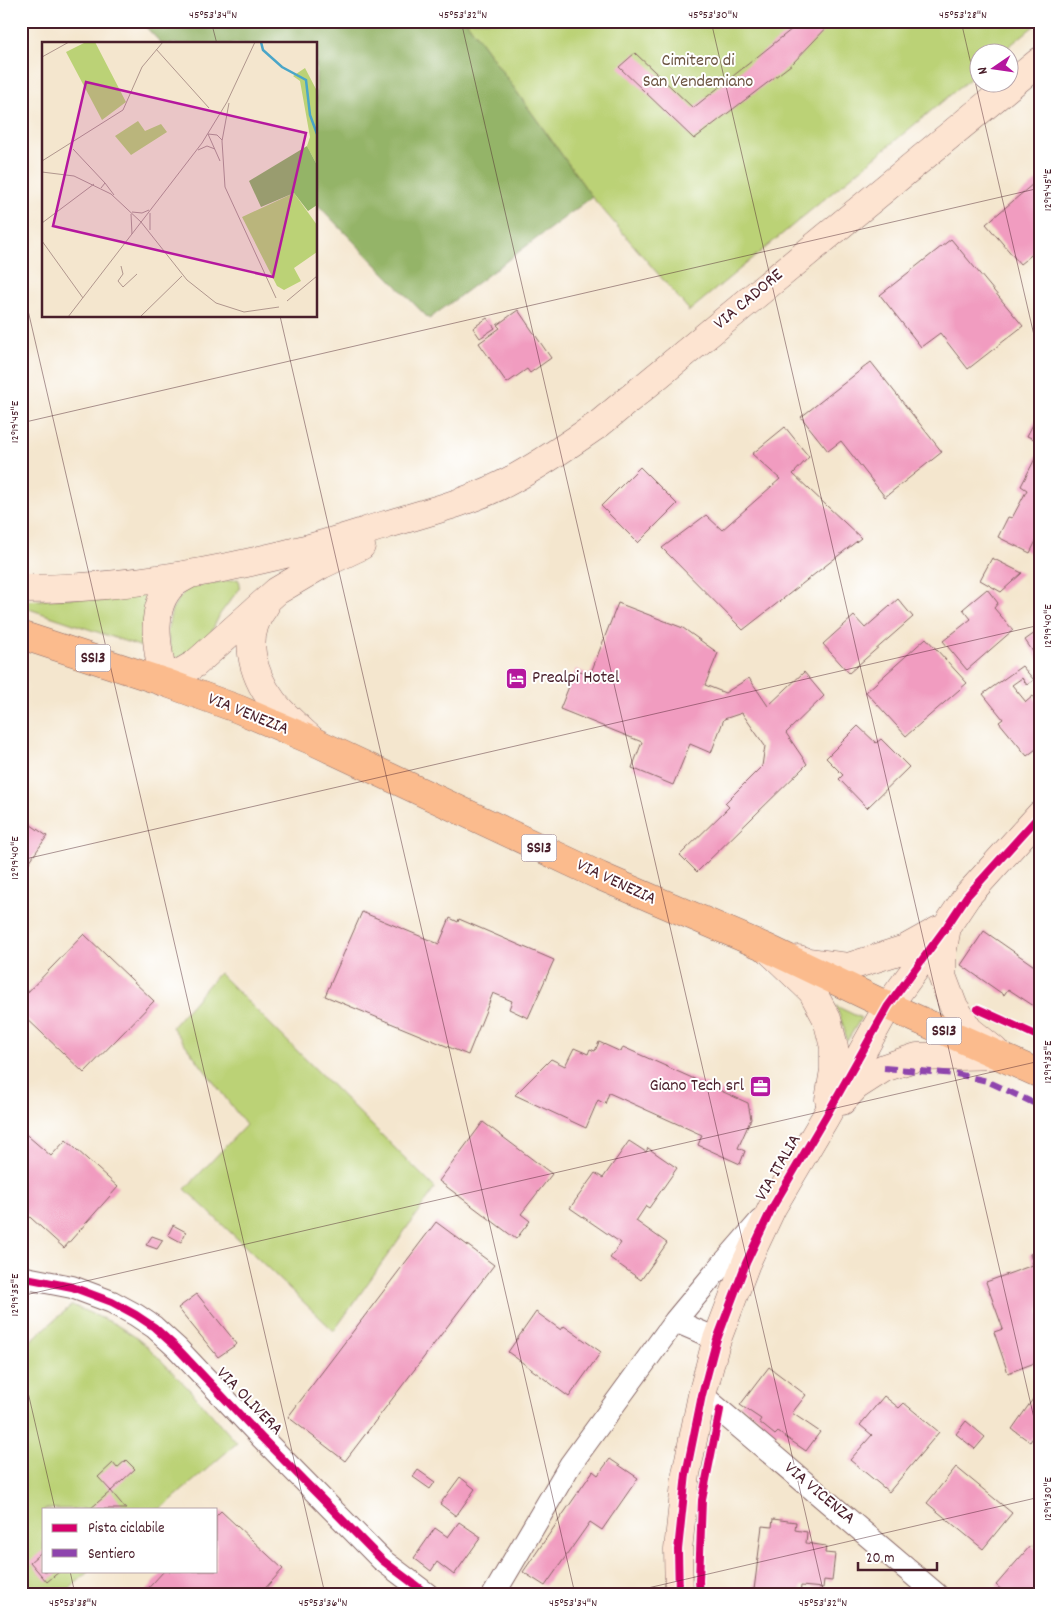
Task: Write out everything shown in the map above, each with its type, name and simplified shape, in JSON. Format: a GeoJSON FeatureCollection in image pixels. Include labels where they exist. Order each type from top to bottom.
{"type":"FeatureCollection","features":[{"type":"Feature","properties":{"kind":"main road","name":"VIA CADORE"},"geometry":{"type":"LineString","coordinates":[[439,508],[485,493],[513,480],[600,424],[1040,61]]}},
{"type":"Feature","properties":{"kind":"main road"},"geometry":{"type":"LineString","coordinates":[[21,589],[58,589],[190,574],[306,549],[439,508]]}},
{"type":"Feature","properties":{"kind":"main road"},"geometry":{"type":"LineString","coordinates":[[190,574],[173,585],[164,598],[158,615],[156,633],[164,682],[195,664],[277,591],[321,565],[439,508]]}},
{"type":"Feature","properties":{"kind":"main road"},"geometry":{"type":"LineString","coordinates":[[277,591],[257,616],[252,629],[252,658],[262,685],[274,704],[313,742]]}},
{"type":"Feature","properties":{"kind":"main road","name":"SS13"},"geometry":{"type":"LineString","coordinates":[[21,635],[164,682]]}},
{"type":"Feature","properties":{"kind":"main road","name":"VIA VENEZIA"},"geometry":{"type":"LineString","coordinates":[[164,682],[238,709],[313,742],[600,876],[767,948],[888,1006],[1040,1074]]}},
{"type":"Feature","properties":{"kind":"main road","name":"VIA ITALIA"},"geometry":{"type":"LineString","coordinates":[[679,1594],[678,1550],[686,1474],[702,1394],[716,1342],[746,1262],[772,1207],[888,1006],[967,896],[1040,815]]}},
{"type":"Feature","properties":{"kind":"main road","name":"VIA ITALIA"},"geometry":{"type":"LineString","coordinates":[[767,948],[808,962],[848,967],[905,949],[947,926]]}},
{"type":"Feature","properties":{"kind":"main road","name":"VIA ITALIA"},"geometry":{"type":"LineString","coordinates":[[947,926],[942,954],[942,976],[953,1005],[969,1030],[1000,1055]]}},
{"type":"Feature","properties":{"kind":"main road","name":"VIA ITALIA"},"geometry":{"type":"LineString","coordinates":[[767,948],[812,991],[827,1019],[834,1048],[834,1070],[825,1118]]}},
{"type":"Feature","properties":{"kind":"main road","name":"VIA ITALIA"},"geometry":{"type":"LineString","coordinates":[[825,1118],[856,1086],[884,1068],[918,1057],[1000,1055]]}},
{"type":"Feature","properties":{"kind":"street"},"geometry":{"type":"LineString","coordinates":[[494,1594],[570,1465],[675,1321],[772,1207]]}},
{"type":"Feature","properties":{"kind":"street","name":"VIA OLIVERA"},"geometry":{"type":"LineString","coordinates":[[21,1277],[72,1287],[112,1302],[136,1314],[154,1327],[177,1348],[316,1494],[382,1560],[427,1594]]}},
{"type":"Feature","properties":{"kind":"street"},"geometry":{"type":"LineString","coordinates":[[675,1321],[703,1333],[716,1342]]}},
{"type":"Feature","properties":{"kind":"street","name":"VIA VICENZA"},"geometry":{"type":"LineString","coordinates":[[702,1394],[936,1594]]}},
{"type":"Feature","properties":{"kind":"green space"},"geometry":{"type":"Polygon","coordinates":[[[140,21],[466,21],[592,197],[429,319],[318,205],[318,42],[160,42],[140,21]]]}},
{"type":"Feature","properties":{"kind":"green space","name":"Cimitero di San Vendemiano"},"geometry":{"type":"Polygon","coordinates":[[[466,21],[1040,21],[1014,42],[968,42],[968,80],[688,312],[689,310],[592,197],[466,21]]]}},
{"type":"Feature","properties":{"kind":"green space"},"geometry":{"type":"Polygon","coordinates":[[[238,579],[240,583],[239,589],[220,614],[210,635],[200,646],[177,659],[172,656],[167,632],[172,609],[188,587],[238,579]]]}},
{"type":"Feature","properties":{"kind":"green space"},"geometry":{"type":"Polygon","coordinates":[[[151,593],[144,646],[142,647],[26,608],[23,604],[25,601],[151,593]]]}},
{"type":"Feature","properties":{"kind":"green space"},"geometry":{"type":"Polygon","coordinates":[[[219,973],[435,1188],[334,1331],[185,1189],[246,1125],[172,1027],[219,973]]]}},
{"type":"Feature","properties":{"kind":"green space"},"geometry":{"type":"Polygon","coordinates":[[[836,1006],[861,1018],[847,1041],[844,1028],[836,1006]]]}},
{"type":"Feature","properties":{"kind":"green space"},"geometry":{"type":"Polygon","coordinates":[[[72,1305],[115,1324],[149,1348],[237,1443],[162,1508],[42,1508],[42,1572],[88,1572],[64,1594],[21,1594],[21,1349],[72,1305]]]}},
{"type":"Feature","properties":{"kind":"building"},"geometry":{"type":"Polygon","coordinates":[[[802,21],[833,21],[792,64],[694,139],[619,67],[635,53],[693,108],[802,21]]]}},
{"type":"Feature","properties":{"kind":"building"},"geometry":{"type":"Polygon","coordinates":[[[1040,178],[1040,248],[1020,264],[986,224],[1040,178]]]}},
{"type":"Feature","properties":{"kind":"building"},"geometry":{"type":"Polygon","coordinates":[[[951,239],[1023,326],[968,369],[940,333],[921,347],[880,295],[951,239]]]}},
{"type":"Feature","properties":{"kind":"building"},"geometry":{"type":"Polygon","coordinates":[[[518,310],[551,358],[530,373],[527,369],[507,383],[479,343],[500,328],[497,325],[518,310]]]}},
{"type":"Feature","properties":{"kind":"building"},"geometry":{"type":"Polygon","coordinates":[[[487,318],[495,328],[480,338],[473,328],[487,318]]]}},
{"type":"Feature","properties":{"kind":"building"},"geometry":{"type":"Polygon","coordinates":[[[871,362],[942,452],[885,497],[841,441],[828,451],[801,417],[871,362]]]}},
{"type":"Feature","properties":{"kind":"building"},"geometry":{"type":"Polygon","coordinates":[[[1040,411],[1040,442],[1027,436],[1040,411]]]}},
{"type":"Feature","properties":{"kind":"building"},"geometry":{"type":"Polygon","coordinates":[[[785,427],[809,457],[793,474],[861,538],[743,630],[662,548],[706,515],[722,530],[780,479],[752,454],[785,427]]]}},
{"type":"Feature","properties":{"kind":"building"},"geometry":{"type":"Polygon","coordinates":[[[1040,449],[1040,533],[1030,553],[998,537],[1008,517],[1012,518],[1027,490],[1021,486],[1040,449]]]}},
{"type":"Feature","properties":{"kind":"building"},"geometry":{"type":"Polygon","coordinates":[[[640,467],[677,504],[638,543],[601,506],[640,467]]]}},
{"type":"Feature","properties":{"kind":"building"},"geometry":{"type":"Polygon","coordinates":[[[992,558],[1022,573],[1001,592],[980,580],[992,558]]]}},
{"type":"Feature","properties":{"kind":"building"},"geometry":{"type":"Polygon","coordinates":[[[987,589],[998,603],[994,608],[1013,630],[967,670],[943,641],[971,619],[963,609],[987,589]]]}},
{"type":"Feature","properties":{"kind":"building"},"geometry":{"type":"Polygon","coordinates":[[[898,599],[913,617],[849,673],[823,644],[854,616],[865,628],[898,599]]]}},
{"type":"Feature","properties":{"kind":"building"},"geometry":{"type":"Polygon","coordinates":[[[618,603],[683,628],[718,653],[705,685],[725,693],[749,678],[768,706],[804,672],[824,696],[786,733],[807,764],[697,872],[680,855],[729,807],[725,803],[762,766],[765,746],[742,713],[724,719],[711,753],[690,744],[673,785],[632,768],[642,742],[560,709],[576,669],[590,675],[618,603]]]}},
{"type":"Feature","properties":{"kind":"building"},"geometry":{"type":"Polygon","coordinates":[[[1040,626],[1040,662],[1025,640],[1035,633],[1034,631],[1040,626]]]}},
{"type":"Feature","properties":{"kind":"building"},"geometry":{"type":"Polygon","coordinates":[[[926,638],[967,683],[906,736],[866,692],[926,638]]]}},
{"type":"Feature","properties":{"kind":"building"},"geometry":{"type":"Polygon","coordinates":[[[1022,666],[1034,680],[1027,685],[1022,678],[1012,685],[1026,702],[1033,696],[1040,705],[1040,746],[1027,756],[999,722],[1003,719],[983,694],[1022,666]]]}},
{"type":"Feature","properties":{"kind":"building"},"geometry":{"type":"Polygon","coordinates":[[[858,726],[876,743],[881,739],[909,767],[867,808],[839,779],[843,775],[826,758],[858,726]]]}},
{"type":"Feature","properties":{"kind":"building"},"geometry":{"type":"Polygon","coordinates":[[[21,818],[47,836],[21,874],[21,818]]]}},
{"type":"Feature","properties":{"kind":"building"},"geometry":{"type":"Polygon","coordinates":[[[362,912],[439,944],[450,918],[458,922],[459,919],[554,960],[528,1018],[509,1009],[512,1001],[493,993],[468,1055],[325,996],[362,912]]]}},
{"type":"Feature","properties":{"kind":"building"},"geometry":{"type":"Polygon","coordinates":[[[984,931],[1040,970],[1040,1010],[1008,989],[1004,995],[961,965],[984,931]]]}},
{"type":"Feature","properties":{"kind":"building"},"geometry":{"type":"Polygon","coordinates":[[[84,934],[154,1001],[84,1073],[21,1013],[21,999],[84,934]]]}},
{"type":"Feature","properties":{"kind":"building"},"geometry":{"type":"Polygon","coordinates":[[[599,1042],[621,1052],[623,1047],[748,1103],[751,1119],[738,1148],[745,1151],[740,1164],[698,1145],[702,1135],[609,1093],[605,1104],[598,1100],[586,1128],[515,1095],[551,1059],[565,1066],[574,1048],[588,1054],[590,1049],[595,1051],[599,1042]]]}},
{"type":"Feature","properties":{"kind":"building"},"geometry":{"type":"Polygon","coordinates":[[[483,1122],[552,1174],[521,1214],[530,1221],[516,1239],[439,1181],[483,1122]]]}},
{"type":"Feature","properties":{"kind":"building"},"geometry":{"type":"Polygon","coordinates":[[[21,1130],[51,1156],[66,1140],[118,1187],[64,1248],[21,1209],[21,1130]]]}},
{"type":"Feature","properties":{"kind":"building"},"geometry":{"type":"Polygon","coordinates":[[[629,1141],[646,1152],[648,1148],[677,1168],[649,1208],[646,1206],[636,1221],[667,1243],[641,1280],[610,1258],[621,1243],[570,1208],[595,1173],[603,1178],[629,1141]]]}},
{"type":"Feature","properties":{"kind":"building"},"geometry":{"type":"Polygon","coordinates":[[[436,1222],[494,1265],[345,1461],[288,1417],[436,1222]]]}},
{"type":"Feature","properties":{"kind":"building"},"geometry":{"type":"Polygon","coordinates":[[[173,1225],[186,1232],[181,1242],[168,1235],[173,1225]]]}},
{"type":"Feature","properties":{"kind":"building"},"geometry":{"type":"Polygon","coordinates":[[[152,1236],[163,1240],[157,1249],[146,1245],[152,1236]]]}},
{"type":"Feature","properties":{"kind":"building"},"geometry":{"type":"Polygon","coordinates":[[[1040,1251],[1040,1361],[1008,1373],[994,1332],[1003,1329],[986,1282],[1033,1265],[1030,1254],[1040,1251]]]}},
{"type":"Feature","properties":{"kind":"building"},"geometry":{"type":"Polygon","coordinates":[[[197,1294],[237,1344],[218,1357],[178,1308],[197,1294]]]}},
{"type":"Feature","properties":{"kind":"building"},"geometry":{"type":"Polygon","coordinates":[[[536,1312],[561,1330],[564,1326],[601,1352],[569,1397],[508,1352],[536,1312]]]}},
{"type":"Feature","properties":{"kind":"building"},"geometry":{"type":"Polygon","coordinates":[[[769,1367],[806,1395],[792,1413],[820,1432],[806,1451],[778,1432],[775,1435],[759,1422],[761,1419],[740,1405],[769,1367]]]}},
{"type":"Feature","properties":{"kind":"building"},"geometry":{"type":"Polygon","coordinates":[[[1040,1389],[1040,1427],[1030,1442],[1012,1429],[1040,1389]]]}},
{"type":"Feature","properties":{"kind":"building"},"geometry":{"type":"Polygon","coordinates":[[[884,1396],[899,1408],[904,1403],[939,1432],[889,1492],[850,1460],[872,1435],[860,1425],[884,1396]]]}},
{"type":"Feature","properties":{"kind":"building"},"geometry":{"type":"Polygon","coordinates":[[[966,1421],[985,1437],[975,1449],[956,1434],[966,1421]]]}},
{"type":"Feature","properties":{"kind":"building"},"geometry":{"type":"Polygon","coordinates":[[[610,1459],[638,1478],[602,1530],[590,1522],[545,1586],[523,1572],[593,1471],[598,1475],[610,1459]]]}},
{"type":"Feature","properties":{"kind":"building"},"geometry":{"type":"Polygon","coordinates":[[[126,1460],[135,1469],[111,1491],[98,1477],[113,1463],[117,1468],[126,1460]]]}},
{"type":"Feature","properties":{"kind":"building"},"geometry":{"type":"Polygon","coordinates":[[[956,1467],[1012,1513],[983,1549],[927,1503],[956,1467]]]}},
{"type":"Feature","properties":{"kind":"building"},"geometry":{"type":"Polygon","coordinates":[[[418,1470],[435,1482],[430,1489],[413,1477],[418,1470]]]}},
{"type":"Feature","properties":{"kind":"building"},"geometry":{"type":"Polygon","coordinates":[[[460,1477],[475,1489],[456,1516],[440,1504],[460,1477]]]}},
{"type":"Feature","properties":{"kind":"building"},"geometry":{"type":"Polygon","coordinates":[[[111,1491],[125,1508],[91,1508],[111,1491]]]}},
{"type":"Feature","properties":{"kind":"building"},"geometry":{"type":"Polygon","coordinates":[[[221,1511],[283,1569],[260,1594],[143,1594],[163,1572],[218,1572],[218,1514],[221,1511]]]}},
{"type":"Feature","properties":{"kind":"building"},"geometry":{"type":"Polygon","coordinates":[[[773,1519],[796,1522],[795,1530],[807,1532],[806,1543],[826,1546],[825,1553],[835,1554],[832,1581],[824,1580],[823,1588],[801,1586],[800,1594],[763,1594],[763,1591],[754,1590],[762,1526],[772,1527],[773,1519]]]}},
{"type":"Feature","properties":{"kind":"building"},"geometry":{"type":"Polygon","coordinates":[[[459,1522],[481,1537],[454,1575],[437,1562],[431,1571],[414,1558],[435,1528],[448,1537],[459,1522]]]}},
{"type":"Feature","properties":{"kind":"building"},"geometry":{"type":"Polygon","coordinates":[[[1031,1545],[1040,1553],[1040,1594],[1006,1594],[996,1585],[1031,1545]]]}},
{"type":"Feature","properties":{"kind":"building"},"geometry":{"type":"Polygon","coordinates":[[[42,1552],[42,1572],[59,1572],[47,1582],[30,1562],[42,1552]]]}},
{"type":"Feature","properties":{"kind":"marked path"},"geometry":{"type":"LineString","coordinates":[[884,1068],[957,1074],[987,1081],[1040,1106]]}},
{"type":"Feature","properties":{"kind":"cycle path"},"geometry":{"type":"LineString","coordinates":[[679,1594],[678,1550],[686,1474],[702,1395],[716,1342],[746,1263],[772,1208],[888,1006],[967,896],[1040,815]]}},
{"type":"Feature","properties":{"kind":"cycle path"},"geometry":{"type":"LineString","coordinates":[[978,1009],[1040,1037]]}},
{"type":"Feature","properties":{"kind":"cycle path"},"geometry":{"type":"LineString","coordinates":[[21,1277],[72,1287],[112,1302],[154,1327],[177,1348],[382,1560],[427,1594]]}},
{"type":"Feature","properties":{"kind":"cycle path"},"geometry":{"type":"LineString","coordinates":[[700,1594],[702,1500],[720,1410]]}},
{"type":"Feature","properties":{"kind":"place","name":"Prealpi Hotel"},"geometry":{"type":"Point","coordinates":[516,678]}},
{"type":"Feature","properties":{"kind":"place","name":"Giano Tech srl"},"geometry":{"type":"Point","coordinates":[760,1086]}}]}
